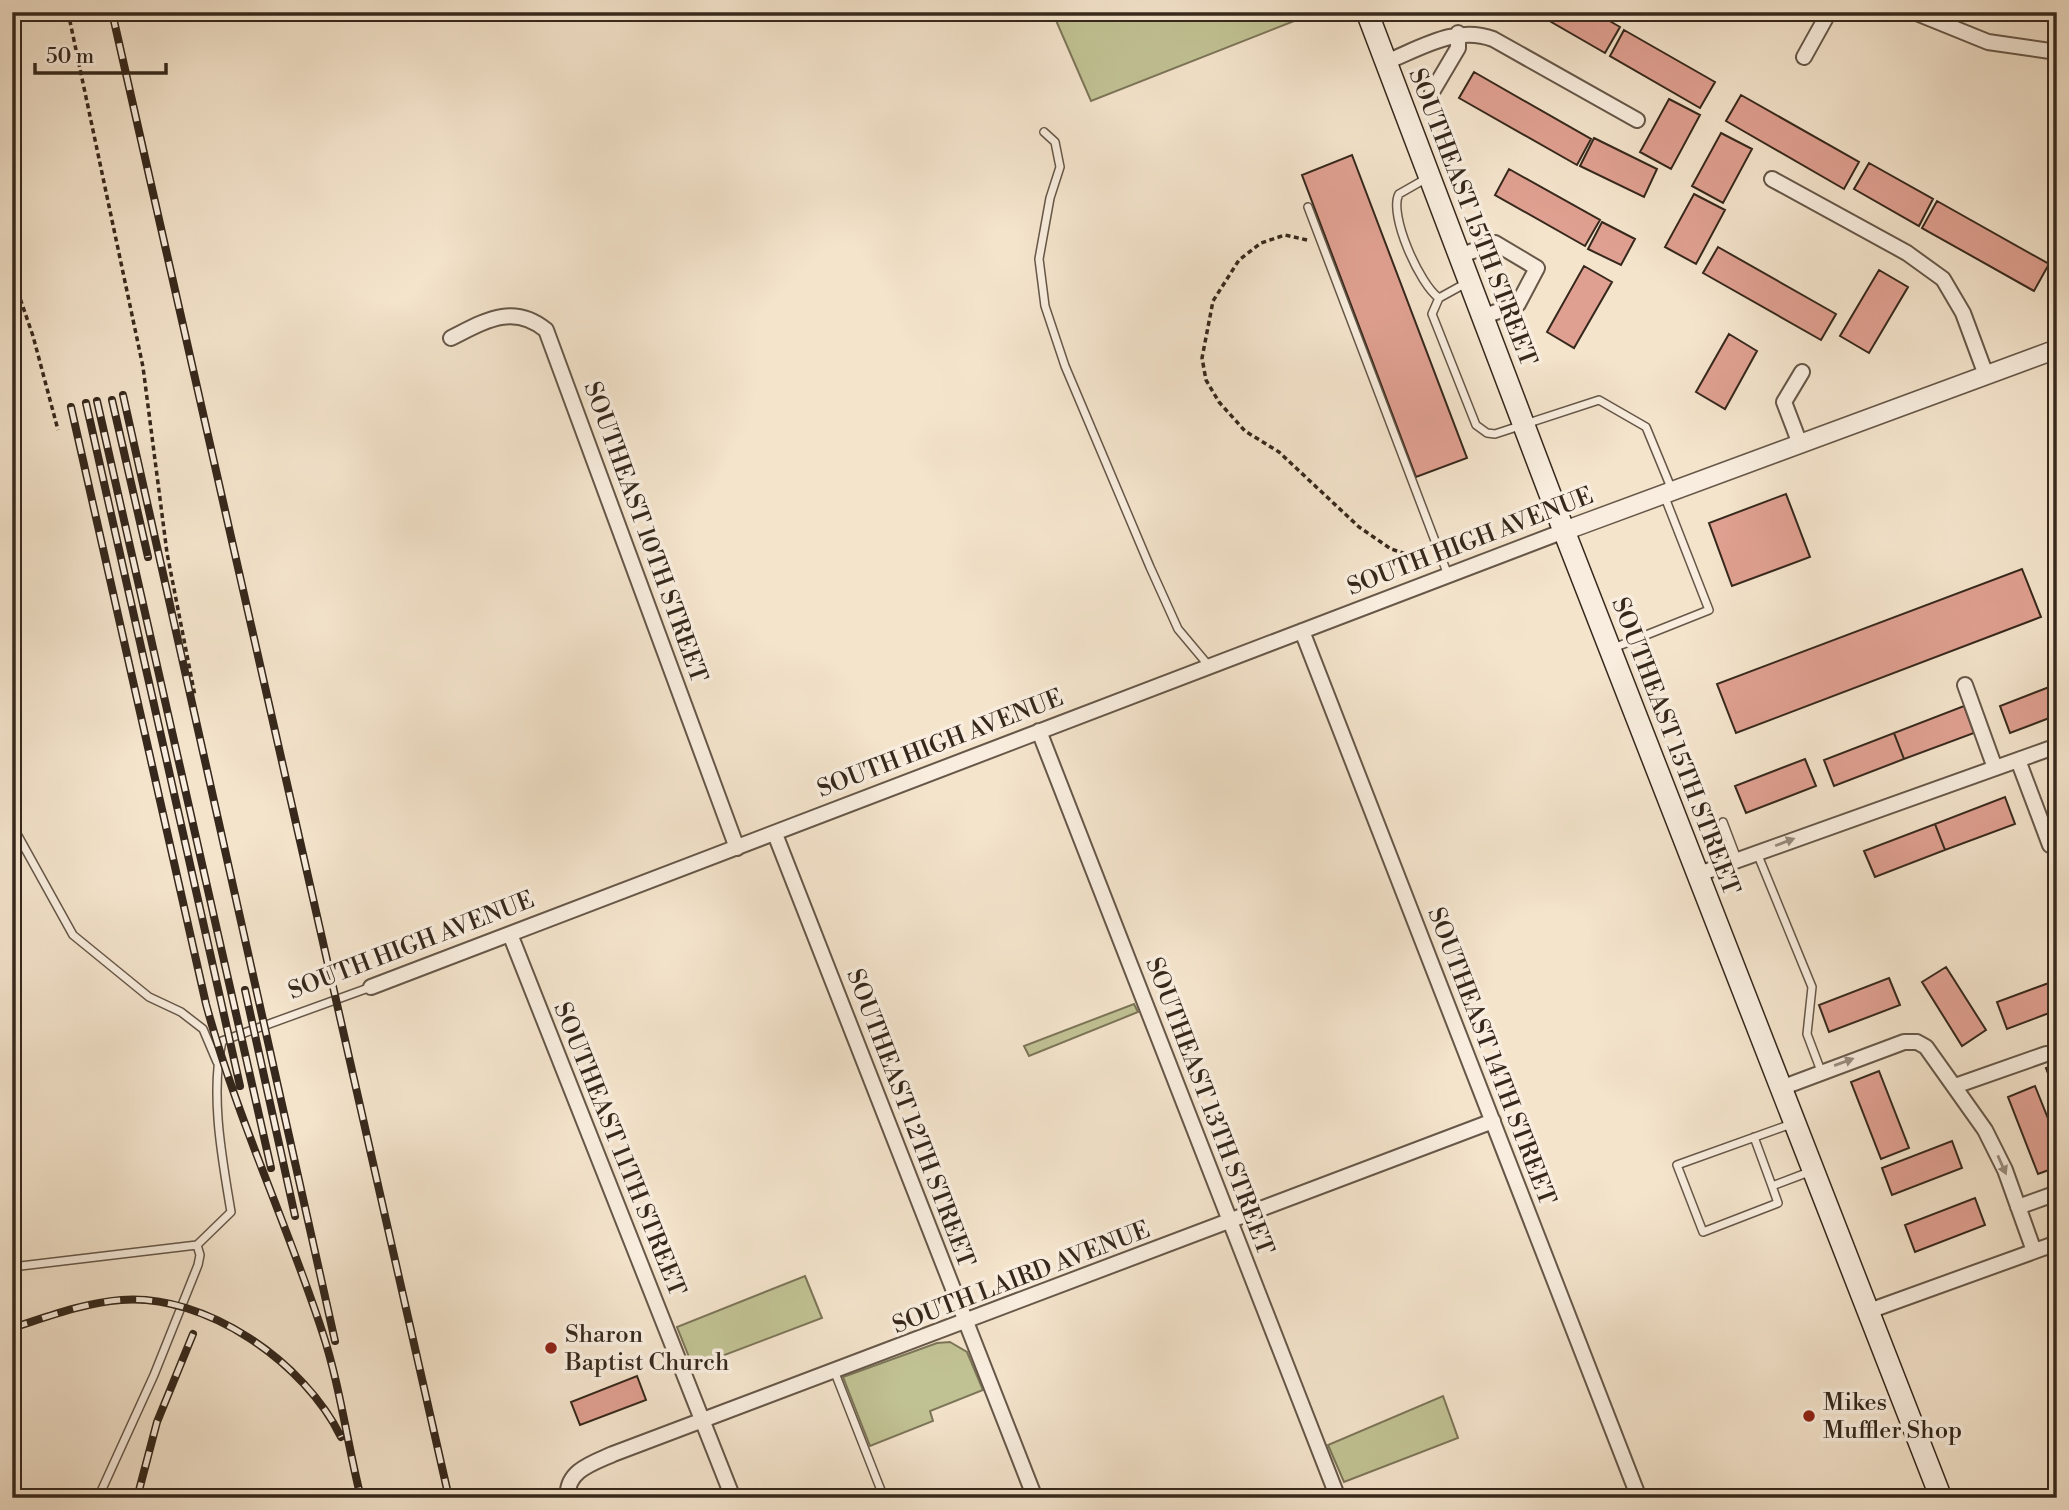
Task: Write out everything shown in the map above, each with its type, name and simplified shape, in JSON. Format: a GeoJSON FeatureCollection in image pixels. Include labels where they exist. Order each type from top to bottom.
{"type":"FeatureCollection","features":[{"type":"Feature","properties":{"kind":"main road","name":"SOUTHEAST 15TH STREET"},"geometry":{"type":"LineString","coordinates":[[1367,12],[1564,531],[1941,1498]]}},
{"type":"Feature","properties":{"kind":"street"},"geometry":{"type":"LineString","coordinates":[[1804,57],[1829,12]]}},
{"type":"Feature","properties":{"kind":"street"},"geometry":{"type":"LineString","coordinates":[[1914,12],[1988,42],[2057,52]]}},
{"type":"Feature","properties":{"kind":"street"},"geometry":{"type":"LineString","coordinates":[[1386,62],[1458,33],[1476,32],[1493,38],[1637,120]]}},
{"type":"Feature","properties":{"kind":"street"},"geometry":{"type":"LineString","coordinates":[[1432,92],[1458,48],[1458,33]]}},
{"type":"Feature","properties":{"kind":"street"},"geometry":{"type":"LineString","coordinates":[[1772,179],[1908,253],[1943,279],[1963,313],[1986,376]]}},
{"type":"Feature","properties":{"kind":"street"},"geometry":{"type":"LineString","coordinates":[[1459,256],[1495,243],[1537,268],[1518,304],[1482,317]]}},
{"type":"Feature","properties":{"kind":"street","name":"SOUTHEAST 10TH STREET"},"geometry":{"type":"LineString","coordinates":[[451,338],[504,316],[530,317],[546,330],[737,848]]}},
{"type":"Feature","properties":{"kind":"street","name":"SOUTH HIGH AVENUE"},"geometry":{"type":"LineString","coordinates":[[371,988],[1301,631],[1445,569],[1564,531],[2057,349]]}},
{"type":"Feature","properties":{"kind":"street"},"geometry":{"type":"LineString","coordinates":[[1800,444],[1784,402],[1802,372]]}},
{"type":"Feature","properties":{"kind":"street","name":"SOUTHEAST 14TH STREET"},"geometry":{"type":"LineString","coordinates":[[1301,631],[1639,1498]]}},
{"type":"Feature","properties":{"kind":"street"},"geometry":{"type":"LineString","coordinates":[[1965,685],[1995,768]]}},
{"type":"Feature","properties":{"kind":"street","name":"SOUTHEAST 13TH STREET"},"geometry":{"type":"LineString","coordinates":[[1039,731],[1339,1498]]}},
{"type":"Feature","properties":{"kind":"street"},"geometry":{"type":"LineString","coordinates":[[1699,874],[2057,746]]}},
{"type":"Feature","properties":{"kind":"street"},"geometry":{"type":"LineString","coordinates":[[2018,760],[2050,845]]}},
{"type":"Feature","properties":{"kind":"street","name":"SOUTHEAST 12TH STREET"},"geometry":{"type":"LineString","coordinates":[[775,834],[1035,1498]]}},
{"type":"Feature","properties":{"kind":"street","name":"SOUTHEAST 11TH STREET"},"geometry":{"type":"LineString","coordinates":[[510,933],[733,1498]]}},
{"type":"Feature","properties":{"kind":"street"},"geometry":{"type":"LineString","coordinates":[[1781,1088],[1821,1071],[1912,1042],[1933,1053],[1985,1130],[2005,1170],[2034,1251]]}},
{"type":"Feature","properties":{"kind":"street"},"geometry":{"type":"LineString","coordinates":[[1955,1086],[2046,1054]]}},
{"type":"Feature","properties":{"kind":"street","name":"SOUTH LAIRD AVENUE"},"geometry":{"type":"LineString","coordinates":[[568,1498],[570,1482],[589,1465],[1493,1121]]}},
{"type":"Feature","properties":{"kind":"street"},"geometry":{"type":"LineString","coordinates":[[2018,1207],[2057,1193]]}},
{"type":"Feature","properties":{"kind":"street"},"geometry":{"type":"LineString","coordinates":[[1869,1311],[2057,1243]]}},
{"type":"Feature","properties":{"kind":"lane"},"geometry":{"type":"LineString","coordinates":[[1044,132],[1055,142],[1060,167],[1050,198],[1039,260],[1045,306],[1065,366],[1178,629],[1209,666]]}},
{"type":"Feature","properties":{"kind":"lane"},"geometry":{"type":"LineString","coordinates":[[1430,177],[1399,194],[1395,210],[1421,278],[1429,292],[1438,298]]}},
{"type":"Feature","properties":{"kind":"lane"},"geometry":{"type":"LineString","coordinates":[[1308,207],[1445,569]]}},
{"type":"Feature","properties":{"kind":"lane"},"geometry":{"type":"LineString","coordinates":[[1469,281],[1438,298],[1432,314],[1476,425],[1487,433],[1495,434],[1599,400],[1646,427],[1709,610],[1611,650]]}},
{"type":"Feature","properties":{"kind":"lane"},"geometry":{"type":"LineString","coordinates":[[1723,822],[1737,859]]}},
{"type":"Feature","properties":{"kind":"lane"},"geometry":{"type":"LineString","coordinates":[[12,825],[73,935],[149,997],[181,1012],[204,1029],[217,1063],[222,1155],[231,1212],[197,1245],[12,1267]]}},
{"type":"Feature","properties":{"kind":"lane"},"geometry":{"type":"LineString","coordinates":[[1757,852],[1812,987],[1807,1034],[1821,1071]]}},
{"type":"Feature","properties":{"kind":"lane","name":"SOUTH HIGH AVENUE"},"geometry":{"type":"LineString","coordinates":[[217,1063],[222,1041],[371,988]]}},
{"type":"Feature","properties":{"kind":"lane"},"geometry":{"type":"LineString","coordinates":[[1754,1137],[1779,1203],[1703,1232],[1677,1165],[1754,1137],[1794,1123]]}},
{"type":"Feature","properties":{"kind":"lane"},"geometry":{"type":"LineString","coordinates":[[1772,1186],[1814,1170]]}},
{"type":"Feature","properties":{"kind":"lane"},"geometry":{"type":"LineString","coordinates":[[98,1498],[154,1375],[198,1265],[200,1255],[197,1245]]}},
{"type":"Feature","properties":{"kind":"lane"},"geometry":{"type":"LineString","coordinates":[[835,1373],[884,1498]]}},
{"type":"Feature","properties":{"kind":"path"},"geometry":{"type":"LineString","coordinates":[[68,12],[144,367],[167,553],[195,696]]}},
{"type":"Feature","properties":{"kind":"path"},"geometry":{"type":"LineString","coordinates":[[1310,241],[1285,234],[1261,243],[1239,260],[1213,301],[1202,358],[1206,380],[1219,402],[1245,431],[1279,452],[1359,527],[1391,549],[1445,569]]}},
{"type":"Feature","properties":{"kind":"path"},"geometry":{"type":"LineString","coordinates":[[12,275],[33,336],[58,430]]}},
{"type":"Feature","properties":{"kind":"green space"},"geometry":{"type":"Polygon","coordinates":[[[1048,12],[1317,12],[1091,101],[1055,18],[1048,12]]]}},
{"type":"Feature","properties":{"kind":"green space"},"geometry":{"type":"Polygon","coordinates":[[[1134,1004],[1138,1012],[1029,1056],[1024,1046],[1134,1004]]]}},
{"type":"Feature","properties":{"kind":"green space"},"geometry":{"type":"Polygon","coordinates":[[[805,1276],[822,1318],[693,1367],[677,1327],[805,1276]]]}},
{"type":"Feature","properties":{"kind":"green space"},"geometry":{"type":"Polygon","coordinates":[[[950,1342],[967,1352],[983,1390],[930,1411],[933,1421],[870,1446],[843,1377],[937,1343],[950,1342]]]}},
{"type":"Feature","properties":{"kind":"green space"},"geometry":{"type":"Polygon","coordinates":[[[1443,1396],[1458,1438],[1344,1482],[1328,1445],[1443,1396]]]}},
{"type":"Feature","properties":{"kind":"building"},"geometry":{"type":"Polygon","coordinates":[[[1534,12],[1594,12],[1620,27],[1605,53],[1534,12]]]}},
{"type":"Feature","properties":{"kind":"building"},"geometry":{"type":"Polygon","coordinates":[[[1624,30],[1715,82],[1700,108],[1610,56],[1624,30]]]}},
{"type":"Feature","properties":{"kind":"building"},"geometry":{"type":"Polygon","coordinates":[[[1474,72],[1591,139],[1577,165],[1459,98],[1474,72]]]}},
{"type":"Feature","properties":{"kind":"building"},"geometry":{"type":"Polygon","coordinates":[[[1741,95],[1859,162],[1844,189],[1726,121],[1741,95]]]}},
{"type":"Feature","properties":{"kind":"building"},"geometry":{"type":"Polygon","coordinates":[[[1669,99],[1700,115],[1671,169],[1640,152],[1669,99]]]}},
{"type":"Feature","properties":{"kind":"building"},"geometry":{"type":"Polygon","coordinates":[[[1721,133],[1752,149],[1723,203],[1692,186],[1721,133]]]}},
{"type":"Feature","properties":{"kind":"building"},"geometry":{"type":"Polygon","coordinates":[[[1594,138],[1657,169],[1644,197],[1580,166],[1594,138]]]}},
{"type":"Feature","properties":{"kind":"building"},"geometry":{"type":"Polygon","coordinates":[[[1352,155],[1467,458],[1416,477],[1302,175],[1352,155]]]}},
{"type":"Feature","properties":{"kind":"building"},"geometry":{"type":"Polygon","coordinates":[[[1869,163],[1933,199],[1919,226],[1854,189],[1869,163]]]}},
{"type":"Feature","properties":{"kind":"building"},"geometry":{"type":"Polygon","coordinates":[[[1509,169],[1600,220],[1585,246],[1495,195],[1509,169]]]}},
{"type":"Feature","properties":{"kind":"building"},"geometry":{"type":"Polygon","coordinates":[[[1694,194],[1725,210],[1696,264],[1665,247],[1694,194]]]}},
{"type":"Feature","properties":{"kind":"building"},"geometry":{"type":"Polygon","coordinates":[[[1937,201],[2049,264],[2034,291],[1922,228],[1937,201]]]}},
{"type":"Feature","properties":{"kind":"building"},"geometry":{"type":"Polygon","coordinates":[[[1602,222],[1635,239],[1621,265],[1588,249],[1602,222]]]}},
{"type":"Feature","properties":{"kind":"building"},"geometry":{"type":"Polygon","coordinates":[[[1718,247],[1836,314],[1821,340],[1703,273],[1718,247]]]}},
{"type":"Feature","properties":{"kind":"building"},"geometry":{"type":"Polygon","coordinates":[[[1584,266],[1612,282],[1574,348],[1547,332],[1584,266]]]}},
{"type":"Feature","properties":{"kind":"building"},"geometry":{"type":"Polygon","coordinates":[[[1879,270],[1908,287],[1869,353],[1840,336],[1879,270]]]}},
{"type":"Feature","properties":{"kind":"building"},"geometry":{"type":"Polygon","coordinates":[[[1729,334],[1757,351],[1725,409],[1696,392],[1729,334]]]}},
{"type":"Feature","properties":{"kind":"building"},"geometry":{"type":"Polygon","coordinates":[[[1786,494],[1810,557],[1732,586],[1709,523],[1786,494]]]}},
{"type":"Feature","properties":{"kind":"building"},"geometry":{"type":"Polygon","coordinates":[[[2022,569],[2041,617],[1736,733],[1717,684],[2022,569]]]}},
{"type":"Feature","properties":{"kind":"building"},"geometry":{"type":"Polygon","coordinates":[[[2057,684],[2057,715],[2010,733],[2000,706],[2057,684]]]}},
{"type":"Feature","properties":{"kind":"building"},"geometry":{"type":"Polygon","coordinates":[[[1964,706],[1974,733],[1904,759],[1894,733],[1964,706]]]}},
{"type":"Feature","properties":{"kind":"building"},"geometry":{"type":"Polygon","coordinates":[[[1894,733],[1904,759],[1834,786],[1824,760],[1894,733]]]}},
{"type":"Feature","properties":{"kind":"building"},"geometry":{"type":"Polygon","coordinates":[[[1805,759],[1816,786],[1746,813],[1735,786],[1805,759]]]}},
{"type":"Feature","properties":{"kind":"building"},"geometry":{"type":"Polygon","coordinates":[[[2005,797],[2015,824],[1945,850],[1935,824],[2005,797]]]}},
{"type":"Feature","properties":{"kind":"building"},"geometry":{"type":"Polygon","coordinates":[[[1935,824],[1945,850],[1875,877],[1864,851],[1935,824]]]}},
{"type":"Feature","properties":{"kind":"building"},"geometry":{"type":"Polygon","coordinates":[[[1946,967],[1986,1030],[1962,1046],[1922,982],[1946,967]]]}},
{"type":"Feature","properties":{"kind":"building"},"geometry":{"type":"Polygon","coordinates":[[[1889,978],[1900,1005],[1829,1032],[1819,1005],[1889,978]]]}},
{"type":"Feature","properties":{"kind":"building"},"geometry":{"type":"Polygon","coordinates":[[[2057,980],[2057,1010],[2007,1029],[1997,1002],[2057,980]]]}},
{"type":"Feature","properties":{"kind":"building"},"geometry":{"type":"Polygon","coordinates":[[[2057,1064],[2057,1097],[2046,1068],[2057,1064]]]}},
{"type":"Feature","properties":{"kind":"building"},"geometry":{"type":"Polygon","coordinates":[[[1879,1071],[1909,1148],[1881,1159],[1851,1082],[1879,1071]]]}},
{"type":"Feature","properties":{"kind":"building"},"geometry":{"type":"Polygon","coordinates":[[[2035,1086],[2057,1141],[2057,1167],[2038,1174],[2008,1097],[2035,1086]]]}},
{"type":"Feature","properties":{"kind":"building"},"geometry":{"type":"Polygon","coordinates":[[[1952,1141],[1962,1168],[1892,1195],[1882,1168],[1952,1141]]]}},
{"type":"Feature","properties":{"kind":"building"},"geometry":{"type":"Polygon","coordinates":[[[1975,1198],[1985,1225],[1915,1252],[1905,1225],[1975,1198]]]}},
{"type":"Feature","properties":{"kind":"building"},"geometry":{"type":"Polygon","coordinates":[[[637,1376],[646,1400],[580,1425],[571,1402],[637,1376]]]}},
{"type":"Feature","properties":{"kind":"railway"},"geometry":{"type":"LineString","coordinates":[[112,12],[449,1498]]}},
{"type":"Feature","properties":{"kind":"railway"},"geometry":{"type":"LineString","coordinates":[[123,395],[335,1341]]}},
{"type":"Feature","properties":{"kind":"railway"},"geometry":{"type":"LineString","coordinates":[[112,400],[148,557]]}},
{"type":"Feature","properties":{"kind":"railway"},"geometry":{"type":"LineString","coordinates":[[97,401],[271,1168]]}},
{"type":"Feature","properties":{"kind":"railway"},"geometry":{"type":"LineString","coordinates":[[86,403],[240,1086]]}},
{"type":"Feature","properties":{"kind":"railway"},"geometry":{"type":"LineString","coordinates":[[71,407],[206,1004],[246,1128],[322,1331],[334,1372],[361,1498]]}},
{"type":"Feature","properties":{"kind":"railway"},"geometry":{"type":"LineString","coordinates":[[245,990],[295,1216]]}},
{"type":"Feature","properties":{"kind":"railway"},"geometry":{"type":"LineString","coordinates":[[12,1328],[65,1311],[121,1300],[153,1301],[186,1308],[249,1338],[278,1359],[303,1383],[325,1410],[341,1437]]}},
{"type":"Feature","properties":{"kind":"railway"},"geometry":{"type":"LineString","coordinates":[[137,1498],[157,1422],[193,1334]]}},
{"type":"Feature","properties":{"kind":"place","name":"Sharon Baptist Church"},"geometry":{"type":"Point","coordinates":[551,1348]}},
{"type":"Feature","properties":{"kind":"place","name":"Mikes Muffler Shop"},"geometry":{"type":"Point","coordinates":[1809,1416]}}]}
